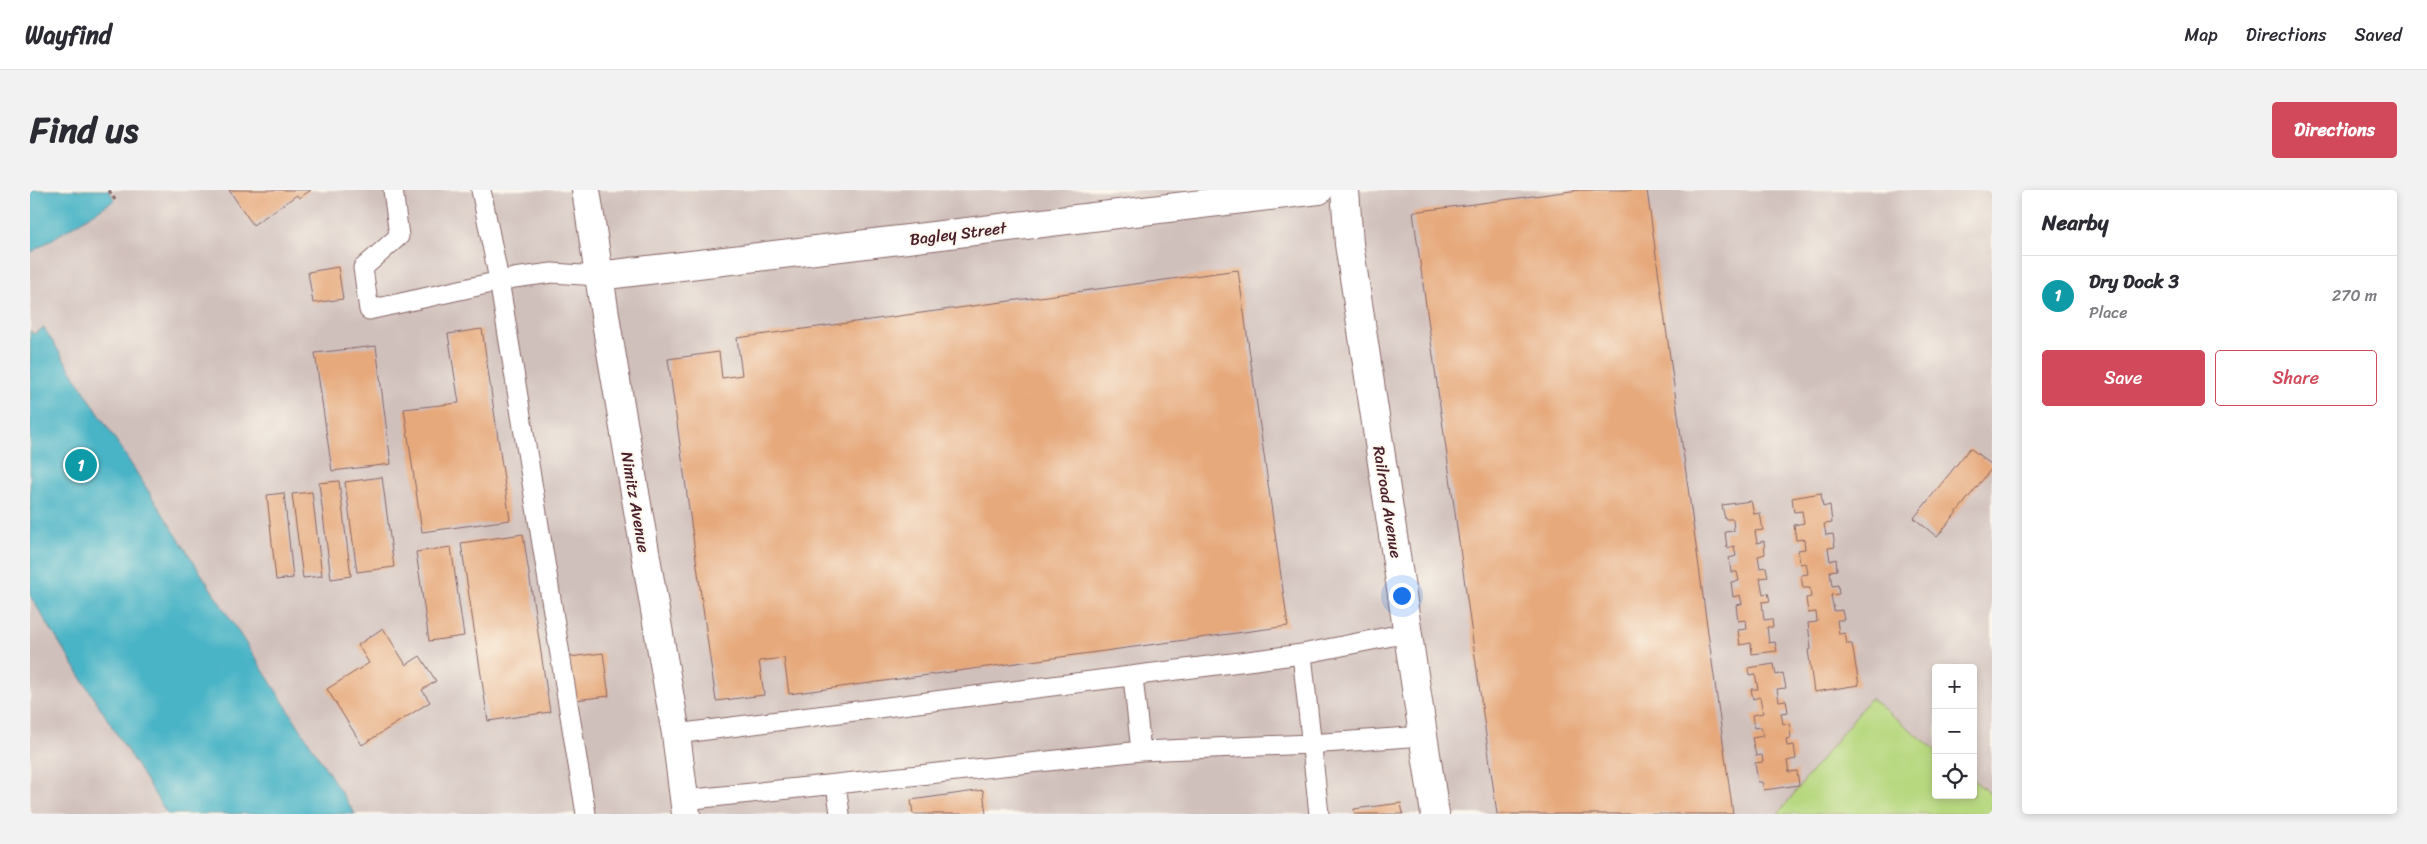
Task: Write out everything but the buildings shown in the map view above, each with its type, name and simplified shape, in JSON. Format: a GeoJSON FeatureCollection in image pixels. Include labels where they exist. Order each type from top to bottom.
{"type":"FeatureCollection","features":[{"type":"Feature","properties":{"kind":"street","name":"Nimitz Avenue"},"geometry":{"type":"LineString","coordinates":[[586,190],[598,276],[676,734],[685,807]]}},
{"type":"Feature","properties":{"kind":"street","name":"Bagley Street"},"geometry":{"type":"LineString","coordinates":[[598,276],[1319,190]]}},
{"type":"Feature","properties":{"kind":"street","name":"Railroad Avenue"},"geometry":{"type":"LineString","coordinates":[[1345,190],[1349,244],[1435,814]]}},
{"type":"Feature","properties":{"kind":"lane"},"geometry":{"type":"LineString","coordinates":[[393,190],[400,236],[364,268],[369,310],[499,280],[552,273],[598,276]]}},
{"type":"Feature","properties":{"kind":"lane"},"geometry":{"type":"LineString","coordinates":[[481,190],[499,280],[586,814]]}},
{"type":"Feature","properties":{"kind":"lane"},"geometry":{"type":"LineString","coordinates":[[676,734],[1302,654],[1407,633]]}},
{"type":"Feature","properties":{"kind":"lane"},"geometry":{"type":"LineString","coordinates":[[1302,654],[1310,744],[1319,814]]}},
{"type":"Feature","properties":{"kind":"lane"},"geometry":{"type":"LineString","coordinates":[[1133,677],[1141,751]]}},
{"type":"Feature","properties":{"kind":"lane"},"geometry":{"type":"LineString","coordinates":[[685,807],[836,784],[1141,751],[1310,744],[1423,736]]}},
{"type":"Feature","properties":{"kind":"lane"},"geometry":{"type":"LineString","coordinates":[[836,784],[840,814]]}},
{"type":"Feature","properties":{"kind":"path"},"geometry":{"type":"LineString","coordinates":[[108,190],[115,200]]}},
{"type":"Feature","properties":{"kind":"shaded area"},"geometry":{"type":"Polygon","coordinates":[[[109,190],[1992,190],[1992,814],[30,814],[30,253],[115,200],[109,190]]]}},
{"type":"Feature","properties":{"kind":"green space"},"geometry":{"type":"Polygon","coordinates":[[[1870,698],[1932,747],[1932,799],[1977,799],[1977,783],[1992,795],[1992,814],[1778,814],[1870,698]]]}},
{"type":"Feature","properties":{"kind":"water"},"geometry":{"type":"Polygon","coordinates":[[[30,190],[109,190],[115,200],[30,253],[30,190]]]}},
{"type":"Feature","properties":{"kind":"water"},"geometry":{"type":"Polygon","coordinates":[[[44,328],[355,814],[167,814],[30,596],[30,330],[33,334],[44,328]]]}},
{"type":"Feature","properties":{"kind":"place","name":"Dry Dock 3"},"geometry":{"type":"Point","coordinates":[81,465]}}]}
